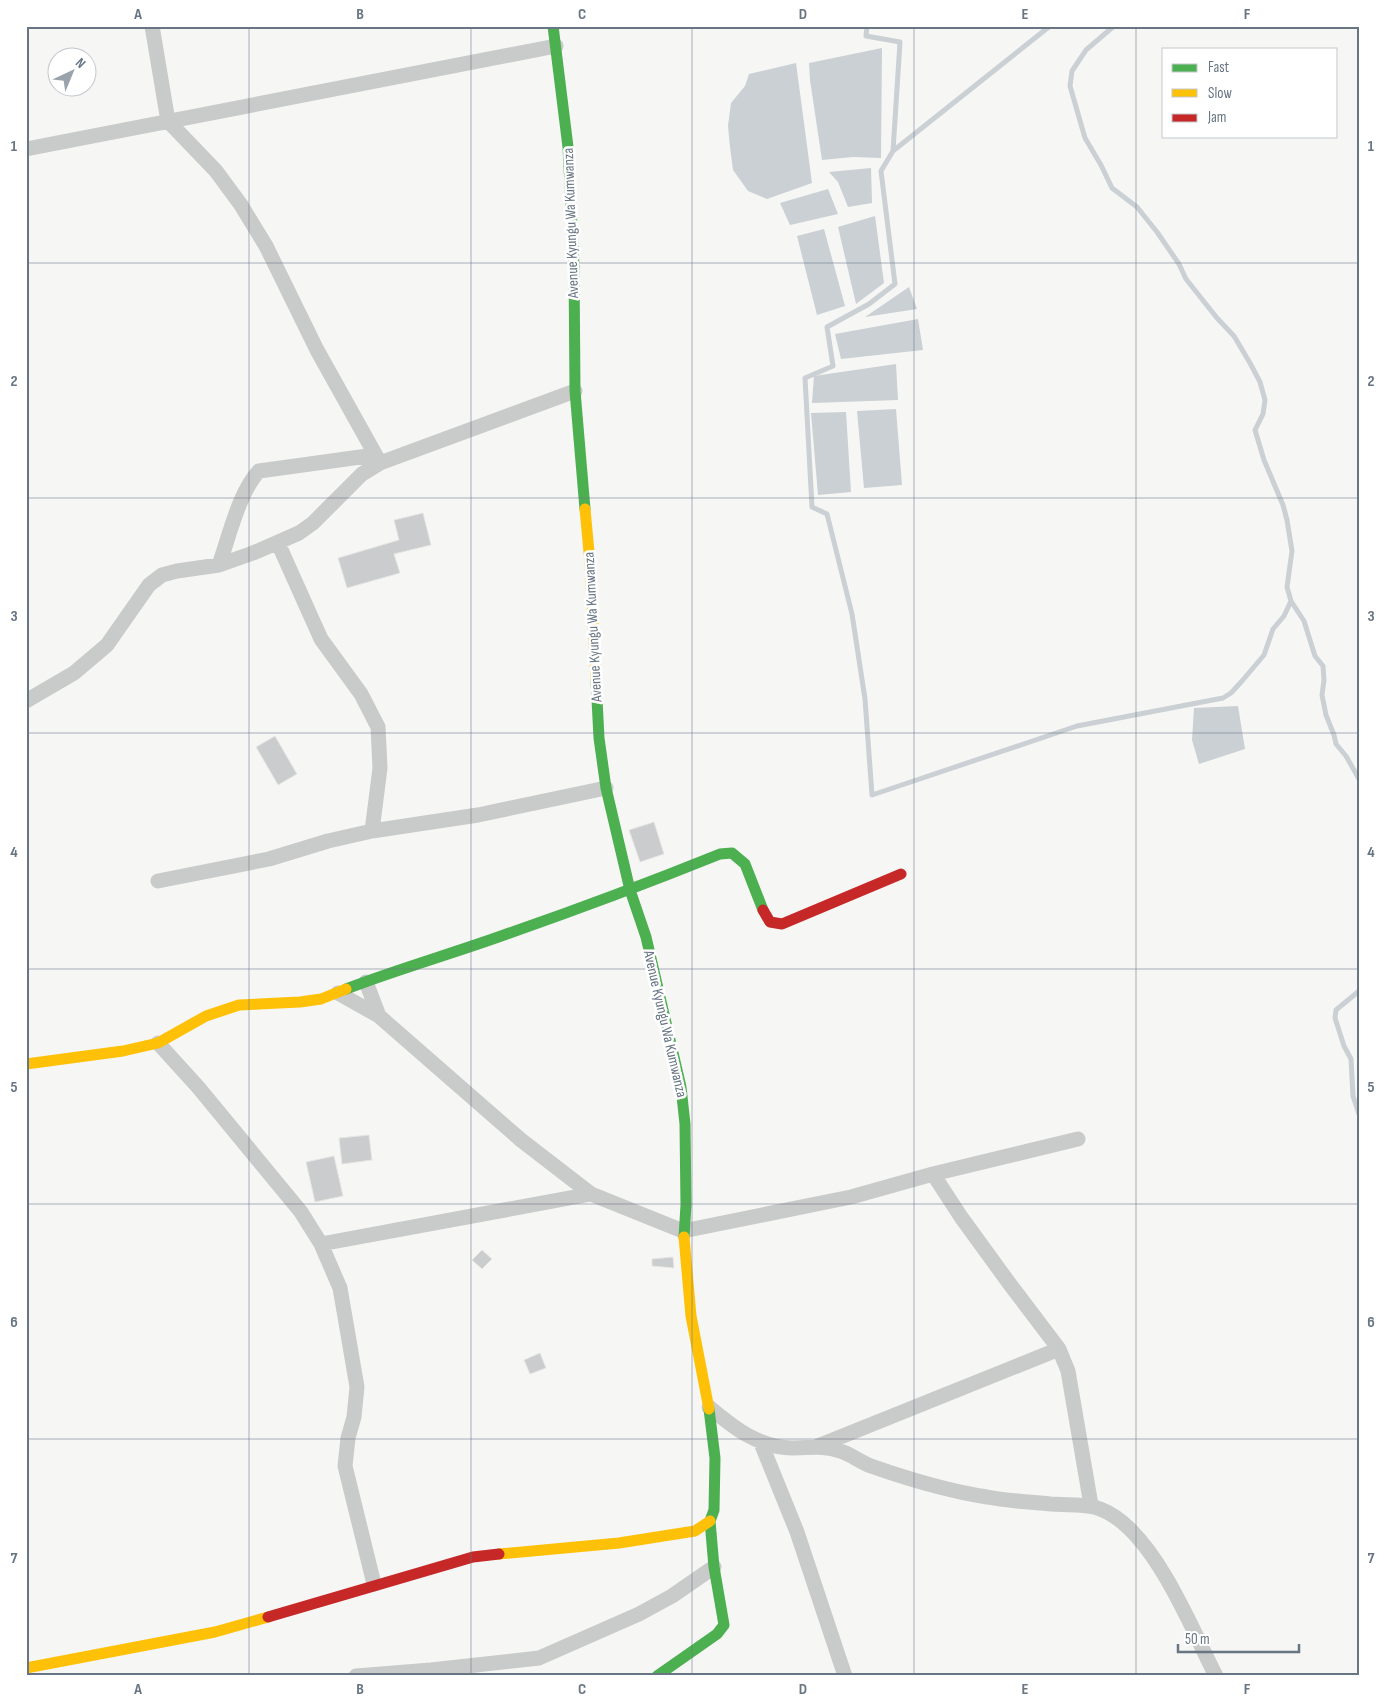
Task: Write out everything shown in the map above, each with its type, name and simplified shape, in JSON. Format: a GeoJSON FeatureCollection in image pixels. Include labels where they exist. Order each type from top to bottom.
{"type":"FeatureCollection","features":[{"type":"Feature","properties":{"kind":"street"},"geometry":{"type":"LineString","coordinates":[[152,26],[168,121],[216,171],[266,246],[317,350],[377,459]]}},
{"type":"Feature","properties":{"kind":"street","name":"Avenue Kyungu Wa Kumwanza"},"geometry":{"type":"LineString","coordinates":[[553,26],[568,147],[574,266],[575,391],[590,563],[599,738],[606,788],[630,890],[646,937],[681,1086],[685,1133],[686,1205],[683,1231],[691,1316],[709,1407],[715,1458],[714,1510],[710,1521],[714,1568],[724,1625],[717,1634],[659,1675]]}},
{"type":"Feature","properties":{"kind":"street"},"geometry":{"type":"LineString","coordinates":[[26,149],[556,46]]}},
{"type":"Feature","properties":{"kind":"street"},"geometry":{"type":"LineString","coordinates":[[219,565],[244,492],[259,471],[377,459],[575,391]]}},
{"type":"Feature","properties":{"kind":"street"},"geometry":{"type":"LineString","coordinates":[[26,701],[74,673],[107,645],[149,585],[162,575],[219,565],[299,534],[313,523],[377,459]]}},
{"type":"Feature","properties":{"kind":"street"},"geometry":{"type":"LineString","coordinates":[[278,543],[321,639],[361,694],[378,727],[380,768],[372,831]]}},
{"type":"Feature","properties":{"kind":"street"},"geometry":{"type":"LineString","coordinates":[[158,881],[269,859],[328,841],[372,831],[478,815],[606,788]]}},
{"type":"Feature","properties":{"kind":"street"},"geometry":{"type":"LineString","coordinates":[[26,1064],[123,1051],[158,1043],[206,1016],[239,1005],[321,999],[383,975],[502,936],[630,890],[720,854],[732,853],[744,864],[764,912],[770,922],[775,924],[782,924],[901,874]]}},
{"type":"Feature","properties":{"kind":"street"},"geometry":{"type":"LineString","coordinates":[[366,982],[379,1016]]}},
{"type":"Feature","properties":{"kind":"street"},"geometry":{"type":"LineString","coordinates":[[338,993],[379,1016],[521,1140],[591,1194],[683,1231],[851,1198],[932,1174],[1078,1139]]}},
{"type":"Feature","properties":{"kind":"street"},"geometry":{"type":"LineString","coordinates":[[158,1043],[198,1087],[301,1212],[321,1244],[340,1288],[357,1387],[354,1417],[348,1438],[345,1466],[374,1584]]}},
{"type":"Feature","properties":{"kind":"street"},"geometry":{"type":"LineString","coordinates":[[932,1174],[1009,1283],[1059,1349],[1068,1371],[1091,1505]]}},
{"type":"Feature","properties":{"kind":"street"},"geometry":{"type":"LineString","coordinates":[[321,1244],[591,1194]]}},
{"type":"Feature","properties":{"kind":"street"},"geometry":{"type":"LineString","coordinates":[[818,1446],[1059,1349]]}},
{"type":"Feature","properties":{"kind":"street"},"geometry":{"type":"LineString","coordinates":[[709,1407],[726,1422],[761,1443],[791,1448],[818,1446],[841,1451],[868,1465],[921,1483],[987,1497],[1053,1504],[1091,1505],[1103,1510],[1122,1522],[1143,1544],[1166,1577],[1216,1676]]}},
{"type":"Feature","properties":{"kind":"street"},"geometry":{"type":"LineString","coordinates":[[761,1443],[797,1532],[845,1676]]}},
{"type":"Feature","properties":{"kind":"street"},"geometry":{"type":"LineString","coordinates":[[26,1668],[215,1632],[374,1584],[473,1557],[619,1543],[695,1531],[710,1521]]}},
{"type":"Feature","properties":{"kind":"street"},"geometry":{"type":"LineString","coordinates":[[356,1676],[477,1666],[539,1658],[639,1614],[672,1596],[714,1568]]}},
{"type":"Feature","properties":{"kind":"shaded area"},"geometry":{"type":"Polygon","coordinates":[[[882,48],[881,158],[853,157],[822,160],[809,63],[882,48]]]}},
{"type":"Feature","properties":{"kind":"shaded area"},"geometry":{"type":"Polygon","coordinates":[[[796,63],[812,183],[767,199],[748,191],[733,170],[728,126],[731,103],[745,86],[749,74],[796,63]]]}},
{"type":"Feature","properties":{"kind":"shaded area"},"geometry":{"type":"Polygon","coordinates":[[[871,168],[872,203],[848,207],[838,182],[829,172],[871,168]]]}},
{"type":"Feature","properties":{"kind":"shaded area"},"geometry":{"type":"Polygon","coordinates":[[[828,189],[838,214],[790,225],[780,203],[828,189]]]}},
{"type":"Feature","properties":{"kind":"shaded area"},"geometry":{"type":"Polygon","coordinates":[[[875,216],[884,283],[856,304],[838,227],[875,216]]]}},
{"type":"Feature","properties":{"kind":"shaded area"},"geometry":{"type":"Polygon","coordinates":[[[824,229],[845,306],[817,315],[797,236],[824,229]]]}},
{"type":"Feature","properties":{"kind":"shaded area"},"geometry":{"type":"Polygon","coordinates":[[[909,287],[917,309],[865,317],[909,287]]]}},
{"type":"Feature","properties":{"kind":"shaded area"},"geometry":{"type":"Polygon","coordinates":[[[918,319],[923,350],[841,359],[835,334],[918,319]]]}},
{"type":"Feature","properties":{"kind":"shaded area"},"geometry":{"type":"Polygon","coordinates":[[[896,364],[898,400],[812,403],[814,376],[896,364]]]}},
{"type":"Feature","properties":{"kind":"shaded area"},"geometry":{"type":"Polygon","coordinates":[[[896,409],[902,485],[864,488],[857,411],[896,409]]]}},
{"type":"Feature","properties":{"kind":"shaded area"},"geometry":{"type":"Polygon","coordinates":[[[846,412],[851,492],[818,495],[811,413],[846,412]]]}},
{"type":"Feature","properties":{"kind":"shaded area"},"geometry":{"type":"Polygon","coordinates":[[[1238,706],[1245,749],[1199,764],[1192,740],[1194,708],[1238,706]]]}},
{"type":"Feature","properties":{"kind":"building"},"geometry":{"type":"Polygon","coordinates":[[[423,513],[431,545],[394,554],[400,573],[347,588],[338,558],[399,540],[394,520],[423,513]]]}},
{"type":"Feature","properties":{"kind":"building"},"geometry":{"type":"Polygon","coordinates":[[[275,736],[297,774],[278,785],[256,747],[275,736]]]}},
{"type":"Feature","properties":{"kind":"building"},"geometry":{"type":"Polygon","coordinates":[[[654,822],[664,854],[640,862],[629,830],[654,822]]]}},
{"type":"Feature","properties":{"kind":"building"},"geometry":{"type":"Polygon","coordinates":[[[369,1135],[372,1160],[342,1164],[339,1138],[369,1135]]]}},
{"type":"Feature","properties":{"kind":"building"},"geometry":{"type":"Polygon","coordinates":[[[334,1156],[343,1196],[315,1202],[306,1162],[334,1156]]]}},
{"type":"Feature","properties":{"kind":"building"},"geometry":{"type":"Polygon","coordinates":[[[482,1250],[492,1259],[482,1269],[472,1260],[482,1250]]]}},
{"type":"Feature","properties":{"kind":"building"},"geometry":{"type":"Polygon","coordinates":[[[673,1257],[674,1268],[652,1266],[652,1259],[673,1257]]]}},
{"type":"Feature","properties":{"kind":"building"},"geometry":{"type":"Polygon","coordinates":[[[540,1353],[546,1368],[530,1374],[524,1360],[540,1353]]]}},
{"type":"Feature","properties":{"kind":"waterway"},"geometry":{"type":"LineString","coordinates":[[867,26],[866,36],[900,42],[893,151],[881,171],[895,284],[869,304],[827,327],[833,366],[805,378],[812,507],[827,514],[852,614],[865,699],[872,795],[1077,726],[1223,698],[1231,693],[1264,655],[1273,629],[1284,616],[1291,601]]}},
{"type":"Feature","properties":{"kind":"waterway"},"geometry":{"type":"LineString","coordinates":[[893,151],[1050,26]]}},
{"type":"Feature","properties":{"kind":"waterway"},"geometry":{"type":"LineString","coordinates":[[1114,26],[1086,50],[1072,71],[1070,86],[1085,138],[1112,188],[1137,207],[1157,232],[1179,264],[1186,279],[1234,336],[1260,382],[1265,400],[1263,414],[1255,430],[1264,460],[1283,505],[1287,520],[1292,551],[1287,587],[1291,601],[1304,621],[1315,656],[1323,666],[1322,695],[1326,715],[1336,744],[1346,756],[1359,779]]}},
{"type":"Feature","properties":{"kind":"waterway"},"geometry":{"type":"LineString","coordinates":[[1359,991],[1336,1010],[1335,1018],[1344,1046],[1351,1059],[1353,1096],[1359,1114]]}},
{"type":"Feature","properties":{"kind":"traffic: fast"},"geometry":{"type":"LineString","coordinates":[[553,26],[568,147],[574,266],[575,391],[585,509]]}},
{"type":"Feature","properties":{"kind":"traffic: fast"},"geometry":{"type":"LineString","coordinates":[[596,680],[599,738],[606,788],[630,890],[646,937],[681,1087],[685,1124],[686,1205],[684,1237]]}},
{"type":"Feature","properties":{"kind":"traffic: fast"},"geometry":{"type":"LineString","coordinates":[[346,989],[558,916],[720,854],[732,853],[745,864],[763,910]]}},
{"type":"Feature","properties":{"kind":"traffic: fast"},"geometry":{"type":"LineString","coordinates":[[657,1676],[717,1634],[724,1625],[714,1567],[710,1521],[714,1510],[715,1458],[709,1409]]}},
{"type":"Feature","properties":{"kind":"traffic: slow"},"geometry":{"type":"LineString","coordinates":[[585,509],[590,563],[596,680]]}},
{"type":"Feature","properties":{"kind":"traffic: slow"},"geometry":{"type":"LineString","coordinates":[[26,1064],[123,1051],[158,1043],[206,1016],[239,1005],[321,999],[346,989]]}},
{"type":"Feature","properties":{"kind":"traffic: slow"},"geometry":{"type":"LineString","coordinates":[[684,1237],[691,1316],[709,1409]]}},
{"type":"Feature","properties":{"kind":"traffic: slow"},"geometry":{"type":"LineString","coordinates":[[499,1554],[619,1543],[695,1531],[710,1521]]}},
{"type":"Feature","properties":{"kind":"traffic: slow"},"geometry":{"type":"LineString","coordinates":[[26,1668],[215,1632],[268,1617]]}},
{"type":"Feature","properties":{"kind":"traffic: jam"},"geometry":{"type":"LineString","coordinates":[[763,910],[770,922],[782,924],[901,874]]}},
{"type":"Feature","properties":{"kind":"traffic: jam"},"geometry":{"type":"LineString","coordinates":[[268,1617],[473,1557],[499,1554]]}}]}
